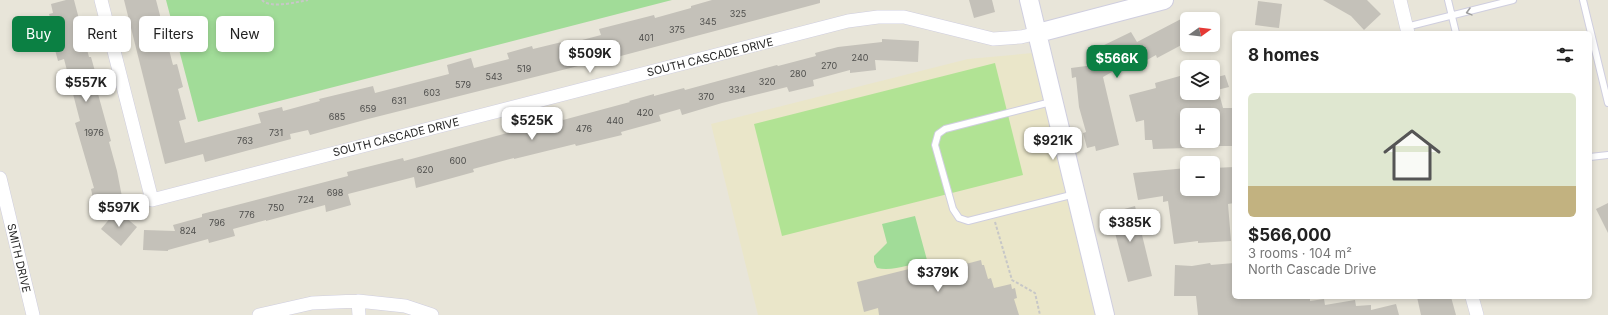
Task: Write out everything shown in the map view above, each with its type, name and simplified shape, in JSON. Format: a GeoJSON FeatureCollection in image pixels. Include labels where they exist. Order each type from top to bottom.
{"type":"FeatureCollection","features":[{"type":"Feature","properties":{"kind":"street","name":"SOUTH CASCADE DRIVE"},"geometry":{"type":"LineString","coordinates":[[101,0],[152,200],[848,21],[878,17],[904,17],[993,39],[1021,37],[1038,33]]}},
{"type":"Feature","properties":{"kind":"street"},"geometry":{"type":"LineString","coordinates":[[1030,0],[1106,315]]}},
{"type":"Feature","properties":{"kind":"street"},"geometry":{"type":"LineString","coordinates":[[1038,33],[1164,0]]}},
{"type":"Feature","properties":{"kind":"street"},"geometry":{"type":"LineString","coordinates":[[1400,0],[1407,30]]}},
{"type":"Feature","properties":{"kind":"street","name":"SMITH DRIVE"},"geometry":{"type":"LineString","coordinates":[[0,178],[33,315]]}},
{"type":"Feature","properties":{"kind":"street"},"geometry":{"type":"LineString","coordinates":[[1472,299],[1476,315]]}},
{"type":"Feature","properties":{"kind":"street"},"geometry":{"type":"LineString","coordinates":[[259,315],[312,302],[358,301],[405,306],[432,315]]}},
{"type":"Feature","properties":{"kind":"street"},"geometry":{"type":"LineString","coordinates":[[358,301],[359,315]]}},
{"type":"Feature","properties":{"kind":"lane"},"geometry":{"type":"LineString","coordinates":[[1448,0],[1456,31]]}},
{"type":"Feature","properties":{"kind":"lane"},"geometry":{"type":"LineString","coordinates":[[1407,30],[1452,16],[1513,0]]}},
{"type":"Feature","properties":{"kind":"lane"},"geometry":{"type":"LineString","coordinates":[[1583,0],[1591,31]]}},
{"type":"Feature","properties":{"kind":"lane"},"geometry":{"type":"LineString","coordinates":[[1592,37],[1608,103]]}},
{"type":"Feature","properties":{"kind":"lane"},"geometry":{"type":"LineString","coordinates":[[1054,101],[945,129],[938,134],[935,145],[953,209],[959,218],[968,221],[1076,194]]}},
{"type":"Feature","properties":{"kind":"lane"},"geometry":{"type":"LineString","coordinates":[[1592,157],[1608,155]]}},
{"type":"Feature","properties":{"kind":"path"},"geometry":{"type":"LineString","coordinates":[[262,0],[264,3],[271,5],[308,0]]}},
{"type":"Feature","properties":{"kind":"path"},"geometry":{"type":"LineString","coordinates":[[993,215],[1012,280],[1035,293],[1040,315]]}},
{"type":"Feature","properties":{"kind":"shaded area"},"geometry":{"type":"Polygon","coordinates":[[[1033,53],[1096,315],[758,315],[711,124],[968,59],[1033,53]]]}},
{"type":"Feature","properties":{"kind":"green space"},"geometry":{"type":"Polygon","coordinates":[[[166,0],[672,0],[198,122],[180,52],[208,52],[208,16],[170,16],[166,0]]]}},
{"type":"Feature","properties":{"kind":"green space"},"geometry":{"type":"Polygon","coordinates":[[[995,63],[1023,175],[782,236],[754,124],[995,63]]]}},
{"type":"Feature","properties":{"kind":"green space"},"geometry":{"type":"Polygon","coordinates":[[[915,216],[927,260],[889,269],[877,268],[874,262],[874,256],[887,243],[882,224],[915,216]]]}},
{"type":"Feature","properties":{"kind":"building"},"geometry":{"type":"Polygon","coordinates":[[[66,0],[74,0],[78,16],[73,16],[73,52],[88,52],[89,57],[91,57],[98,82],[95,83],[111,141],[109,142],[117,171],[123,202],[95,208],[91,189],[94,188],[75,123],[80,121],[64,59],[58,61],[56,52],[65,52],[65,16],[50,16],[49,14],[53,13],[51,4],[66,0]]]}},
{"type":"Feature","properties":{"kind":"building"},"geometry":{"type":"Polygon","coordinates":[[[124,0],[156,0],[160,16],[139,16],[139,52],[170,52],[173,65],[177,64],[183,87],[178,89],[186,119],[179,121],[185,143],[261,123],[258,113],[282,107],[283,111],[320,101],[319,99],[373,86],[375,93],[449,74],[447,65],[471,58],[474,68],[509,59],[507,53],[532,46],[533,49],[566,41],[567,44],[601,35],[599,29],[654,15],[655,18],[691,8],[691,6],[712,0],[820,0],[820,3],[617,57],[615,49],[593,55],[594,62],[310,135],[308,130],[290,134],[291,139],[205,162],[203,154],[165,164],[131,28],[131,16],[128,16],[124,0]]]}},
{"type":"Feature","properties":{"kind":"building"},"geometry":{"type":"Polygon","coordinates":[[[969,0],[992,0],[995,12],[974,18],[969,0]]]}},
{"type":"Feature","properties":{"kind":"building"},"geometry":{"type":"Polygon","coordinates":[[[1323,0],[1367,0],[1381,14],[1364,30],[1351,16],[1323,0]]]}},
{"type":"Feature","properties":{"kind":"building"},"geometry":{"type":"Polygon","coordinates":[[[1258,1],[1282,4],[1279,28],[1255,25],[1258,1]]]}},
{"type":"Feature","properties":{"kind":"building"},"geometry":{"type":"Polygon","coordinates":[[[1180,20],[1180,46],[1157,58],[1156,55],[1138,65],[1135,59],[1103,77],[1119,145],[1096,151],[1095,146],[1087,148],[1083,133],[1086,132],[1079,107],[1076,77],[1072,78],[1071,68],[1109,63],[1100,47],[1131,32],[1137,42],[1180,20]]]}},
{"type":"Feature","properties":{"kind":"building"},"geometry":{"type":"Polygon","coordinates":[[[882,39],[919,41],[918,62],[875,60],[876,70],[850,73],[850,70],[813,80],[814,86],[789,92],[787,87],[722,103],[682,115],[680,109],[659,115],[661,121],[621,132],[622,135],[514,158],[473,169],[474,172],[416,188],[414,177],[348,194],[351,205],[326,212],[325,205],[266,220],[233,229],[235,236],[209,243],[208,239],[168,251],[143,250],[144,230],[175,231],[173,225],[202,217],[202,214],[348,176],[347,172],[403,158],[404,161],[562,118],[563,120],[654,94],[654,96],[684,88],[685,90],[777,65],[778,66],[816,56],[815,53],[838,47],[882,42],[882,39]]]}},
{"type":"Feature","properties":{"kind":"building"},"geometry":{"type":"Polygon","coordinates":[[[1225,75],[1229,87],[1220,89],[1220,76],[1225,75]]]}},
{"type":"Feature","properties":{"kind":"building"},"geometry":{"type":"Polygon","coordinates":[[[1180,76],[1180,100],[1220,100],[1220,97],[1223,108],[1232,108],[1232,146],[1220,146],[1220,108],[1180,108],[1180,148],[1187,148],[1153,149],[1152,140],[1145,140],[1144,120],[1136,122],[1129,95],[1156,88],[1155,83],[1180,76]]]}},
{"type":"Feature","properties":{"kind":"building"},"geometry":{"type":"Polygon","coordinates":[[[1232,167],[1232,203],[1228,204],[1231,241],[1198,243],[1198,241],[1174,244],[1168,201],[1163,202],[1163,196],[1138,200],[1133,173],[1180,169],[1180,196],[1220,196],[1220,168],[1232,167]]]}},
{"type":"Feature","properties":{"kind":"building"},"geometry":{"type":"Polygon","coordinates":[[[1608,203],[1608,233],[1596,209],[1608,203]]]}},
{"type":"Feature","properties":{"kind":"building"},"geometry":{"type":"Polygon","coordinates":[[[1135,206],[1152,276],[1128,282],[1114,229],[1110,230],[1106,214],[1135,206]]]}},
{"type":"Feature","properties":{"kind":"building"},"geometry":{"type":"Polygon","coordinates":[[[117,210],[137,227],[121,246],[101,229],[117,210]]]}},
{"type":"Feature","properties":{"kind":"building"},"geometry":{"type":"Polygon","coordinates":[[[981,260],[988,279],[991,278],[994,288],[1011,284],[1012,289],[1015,288],[1017,298],[1014,299],[1019,315],[879,315],[878,308],[864,312],[857,282],[937,262],[939,271],[981,260]]]}},
{"type":"Feature","properties":{"kind":"building"},"geometry":{"type":"Polygon","coordinates":[[[1210,263],[1211,265],[1232,263],[1232,299],[1310,299],[1310,301],[1324,299],[1325,305],[1355,300],[1356,306],[1371,305],[1371,310],[1396,304],[1399,315],[1198,315],[1196,296],[1174,296],[1175,265],[1192,266],[1210,263]]]}},
{"type":"Feature","properties":{"kind":"building"},"geometry":{"type":"Polygon","coordinates":[[[1417,299],[1452,299],[1456,315],[1421,315],[1417,299]]]}}]}
